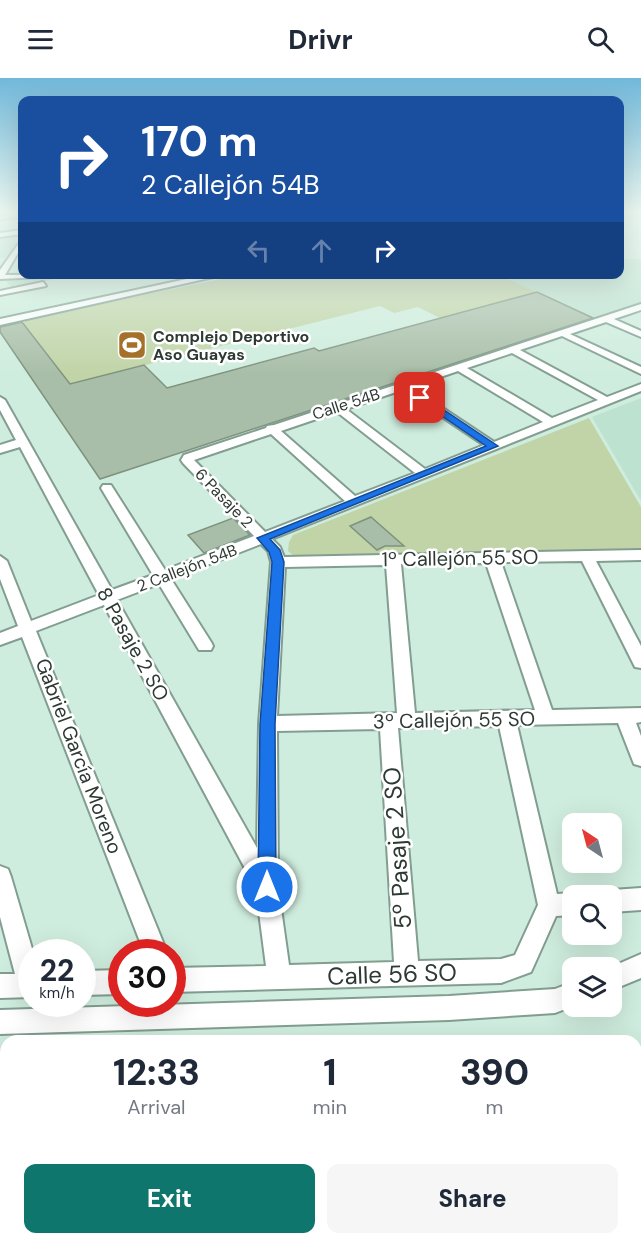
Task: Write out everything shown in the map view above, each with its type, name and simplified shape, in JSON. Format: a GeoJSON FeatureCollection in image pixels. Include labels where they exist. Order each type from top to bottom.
{"type":"FeatureCollection","features":[{"type":"Feature","properties":{"kind":"street"},"geometry":{"type":"LineString","coordinates":[[18,277],[0,278],[2,292],[70,279]]}},
{"type":"Feature","properties":{"kind":"street"},"geometry":{"type":"LineString","coordinates":[[0,322],[99,296],[195,279]]}},
{"type":"Feature","properties":{"kind":"street","name":"Calle 54B"},"geometry":{"type":"LineString","coordinates":[[188,458],[271,428],[641,307]]}},
{"type":"Feature","properties":{"kind":"street"},"geometry":{"type":"LineString","coordinates":[[605,318],[641,334]]}},
{"type":"Feature","properties":{"kind":"street"},"geometry":{"type":"LineString","coordinates":[[562,333],[641,371]]}},
{"type":"Feature","properties":{"kind":"street"},"geometry":{"type":"LineString","coordinates":[[511,349],[607,401]]}},
{"type":"Feature","properties":{"kind":"street"},"geometry":{"type":"LineString","coordinates":[[458,367],[552,423]]}},
{"type":"Feature","properties":{"kind":"street"},"geometry":{"type":"LineString","coordinates":[[402,385],[493,446]]}},
{"type":"Feature","properties":{"kind":"street","name":"2 Callejón 54B"},"geometry":{"type":"LineString","coordinates":[[0,639],[263,538],[641,387]]}},
{"type":"Feature","properties":{"kind":"street","name":"8 Pasaje 2 SO"},"geometry":{"type":"LineString","coordinates":[[0,400],[267,887]]}},
{"type":"Feature","properties":{"kind":"street"},"geometry":{"type":"LineString","coordinates":[[337,407],[424,474]]}},
{"type":"Feature","properties":{"kind":"street"},"geometry":{"type":"LineString","coordinates":[[271,428],[354,502]]}},
{"type":"Feature","properties":{"kind":"street"},"geometry":{"type":"LineString","coordinates":[[0,449],[22,442]]}},
{"type":"Feature","properties":{"kind":"street","name":"6 Pasaje 2"},"geometry":{"type":"LineString","coordinates":[[188,458],[187,460],[275,550],[278,562]]}},
{"type":"Feature","properties":{"kind":"street"},"geometry":{"type":"LineString","coordinates":[[107,488],[205,646]]}},
{"type":"Feature","properties":{"kind":"street","name":"1º Callejón 55 SO"},"geometry":{"type":"LineString","coordinates":[[278,562],[641,555]]}},
{"type":"Feature","properties":{"kind":"street"},"geometry":{"type":"LineString","coordinates":[[587,556],[641,662]]}},
{"type":"Feature","properties":{"kind":"street"},"geometry":{"type":"LineString","coordinates":[[492,558],[546,718]]}},
{"type":"Feature","properties":{"kind":"street","name":"5º Pasaje 2 SO"},"geometry":{"type":"LineString","coordinates":[[393,560],[407,974]]}},
{"type":"Feature","properties":{"kind":"street","name":"Gabriel García Moreno"},"geometry":{"type":"LineString","coordinates":[[0,561],[150,939]]}},
{"type":"Feature","properties":{"kind":"street"},"geometry":{"type":"LineString","coordinates":[[278,562],[268,724],[267,887],[279,977]]}},
{"type":"Feature","properties":{"kind":"street"},"geometry":{"type":"LineString","coordinates":[[633,716],[641,758]]}},
{"type":"Feature","properties":{"kind":"street","name":"3º Callejón 55 SO"},"geometry":{"type":"LineString","coordinates":[[268,724],[633,716]]}},
{"type":"Feature","properties":{"kind":"street"},"geometry":{"type":"LineString","coordinates":[[506,718],[549,906],[562,905]]}},
{"type":"Feature","properties":{"kind":"street"},"geometry":{"type":"LineString","coordinates":[[0,877],[18,940]]}},
{"type":"Feature","properties":{"kind":"street"},"geometry":{"type":"LineString","coordinates":[[622,900],[641,899]]}},
{"type":"Feature","properties":{"kind":"street","name":"Calle 56 SO"},"geometry":{"type":"LineString","coordinates":[[186,980],[501,971],[523,964],[549,906]]}},
{"type":"Feature","properties":{"kind":"street"},"geometry":{"type":"LineString","coordinates":[[622,974],[641,966]]}},
{"type":"Feature","properties":{"kind":"street"},"geometry":{"type":"LineString","coordinates":[[0,986],[18,986]]}},
{"type":"Feature","properties":{"kind":"street"},"geometry":{"type":"LineString","coordinates":[[0,1022],[449,1008],[555,1001],[562,998]]}},
{"type":"Feature","properties":{"kind":"shaded area"},"geometry":{"type":"Polygon","coordinates":[[[624,265],[641,265],[641,303],[594,318],[508,279],[624,279],[624,265]]]}},
{"type":"Feature","properties":{"kind":"shaded area"},"geometry":{"type":"Polygon","coordinates":[[[18,278],[55,279],[11,288],[5,279],[18,278]]]}},
{"type":"Feature","properties":{"kind":"shaded area","name":"Complejo Deportivo Aso Guayas"},"geometry":{"type":"Polygon","coordinates":[[[221,279],[508,279],[537,292],[440,318],[418,307],[394,313],[380,306],[70,384],[23,324],[27,319],[221,279]]]}},
{"type":"Feature","properties":{"kind":"shaded area"},"geometry":{"type":"Polygon","coordinates":[[[641,398],[641,501],[592,417],[641,398]]]}},
{"type":"Feature","properties":{"kind":"shaded area"},"geometry":{"type":"Polygon","coordinates":[[[589,418],[641,507],[641,550],[302,555],[293,555],[288,551],[293,535],[589,418]]]}},
{"type":"Feature","properties":{"kind":"building"},"geometry":{"type":"Polygon","coordinates":[[[537,292],[593,318],[100,479],[0,332],[0,327],[22,322],[70,384],[144,365],[167,388],[314,348],[319,351],[537,292]]]}},
{"type":"Feature","properties":{"kind":"building"},"geometry":{"type":"Polygon","coordinates":[[[371,517],[404,546],[385,546],[377,550],[350,526],[371,517]]]}},
{"type":"Feature","properties":{"kind":"building"},"geometry":{"type":"Polygon","coordinates":[[[233,518],[250,535],[204,553],[188,535],[233,518]]]}},
{"type":"Feature","properties":{"kind":"place","name":"Complejo Deportivo Aso Guayas"},"geometry":{"type":"Point","coordinates":[132,345]}},
{"type":"Feature","properties":{"kind":"route"},"geometry":{"type":"LineString","coordinates":[[267,887],[268,724],[278,562],[275,550],[263,538],[493,446],[420,398]]}}]}
